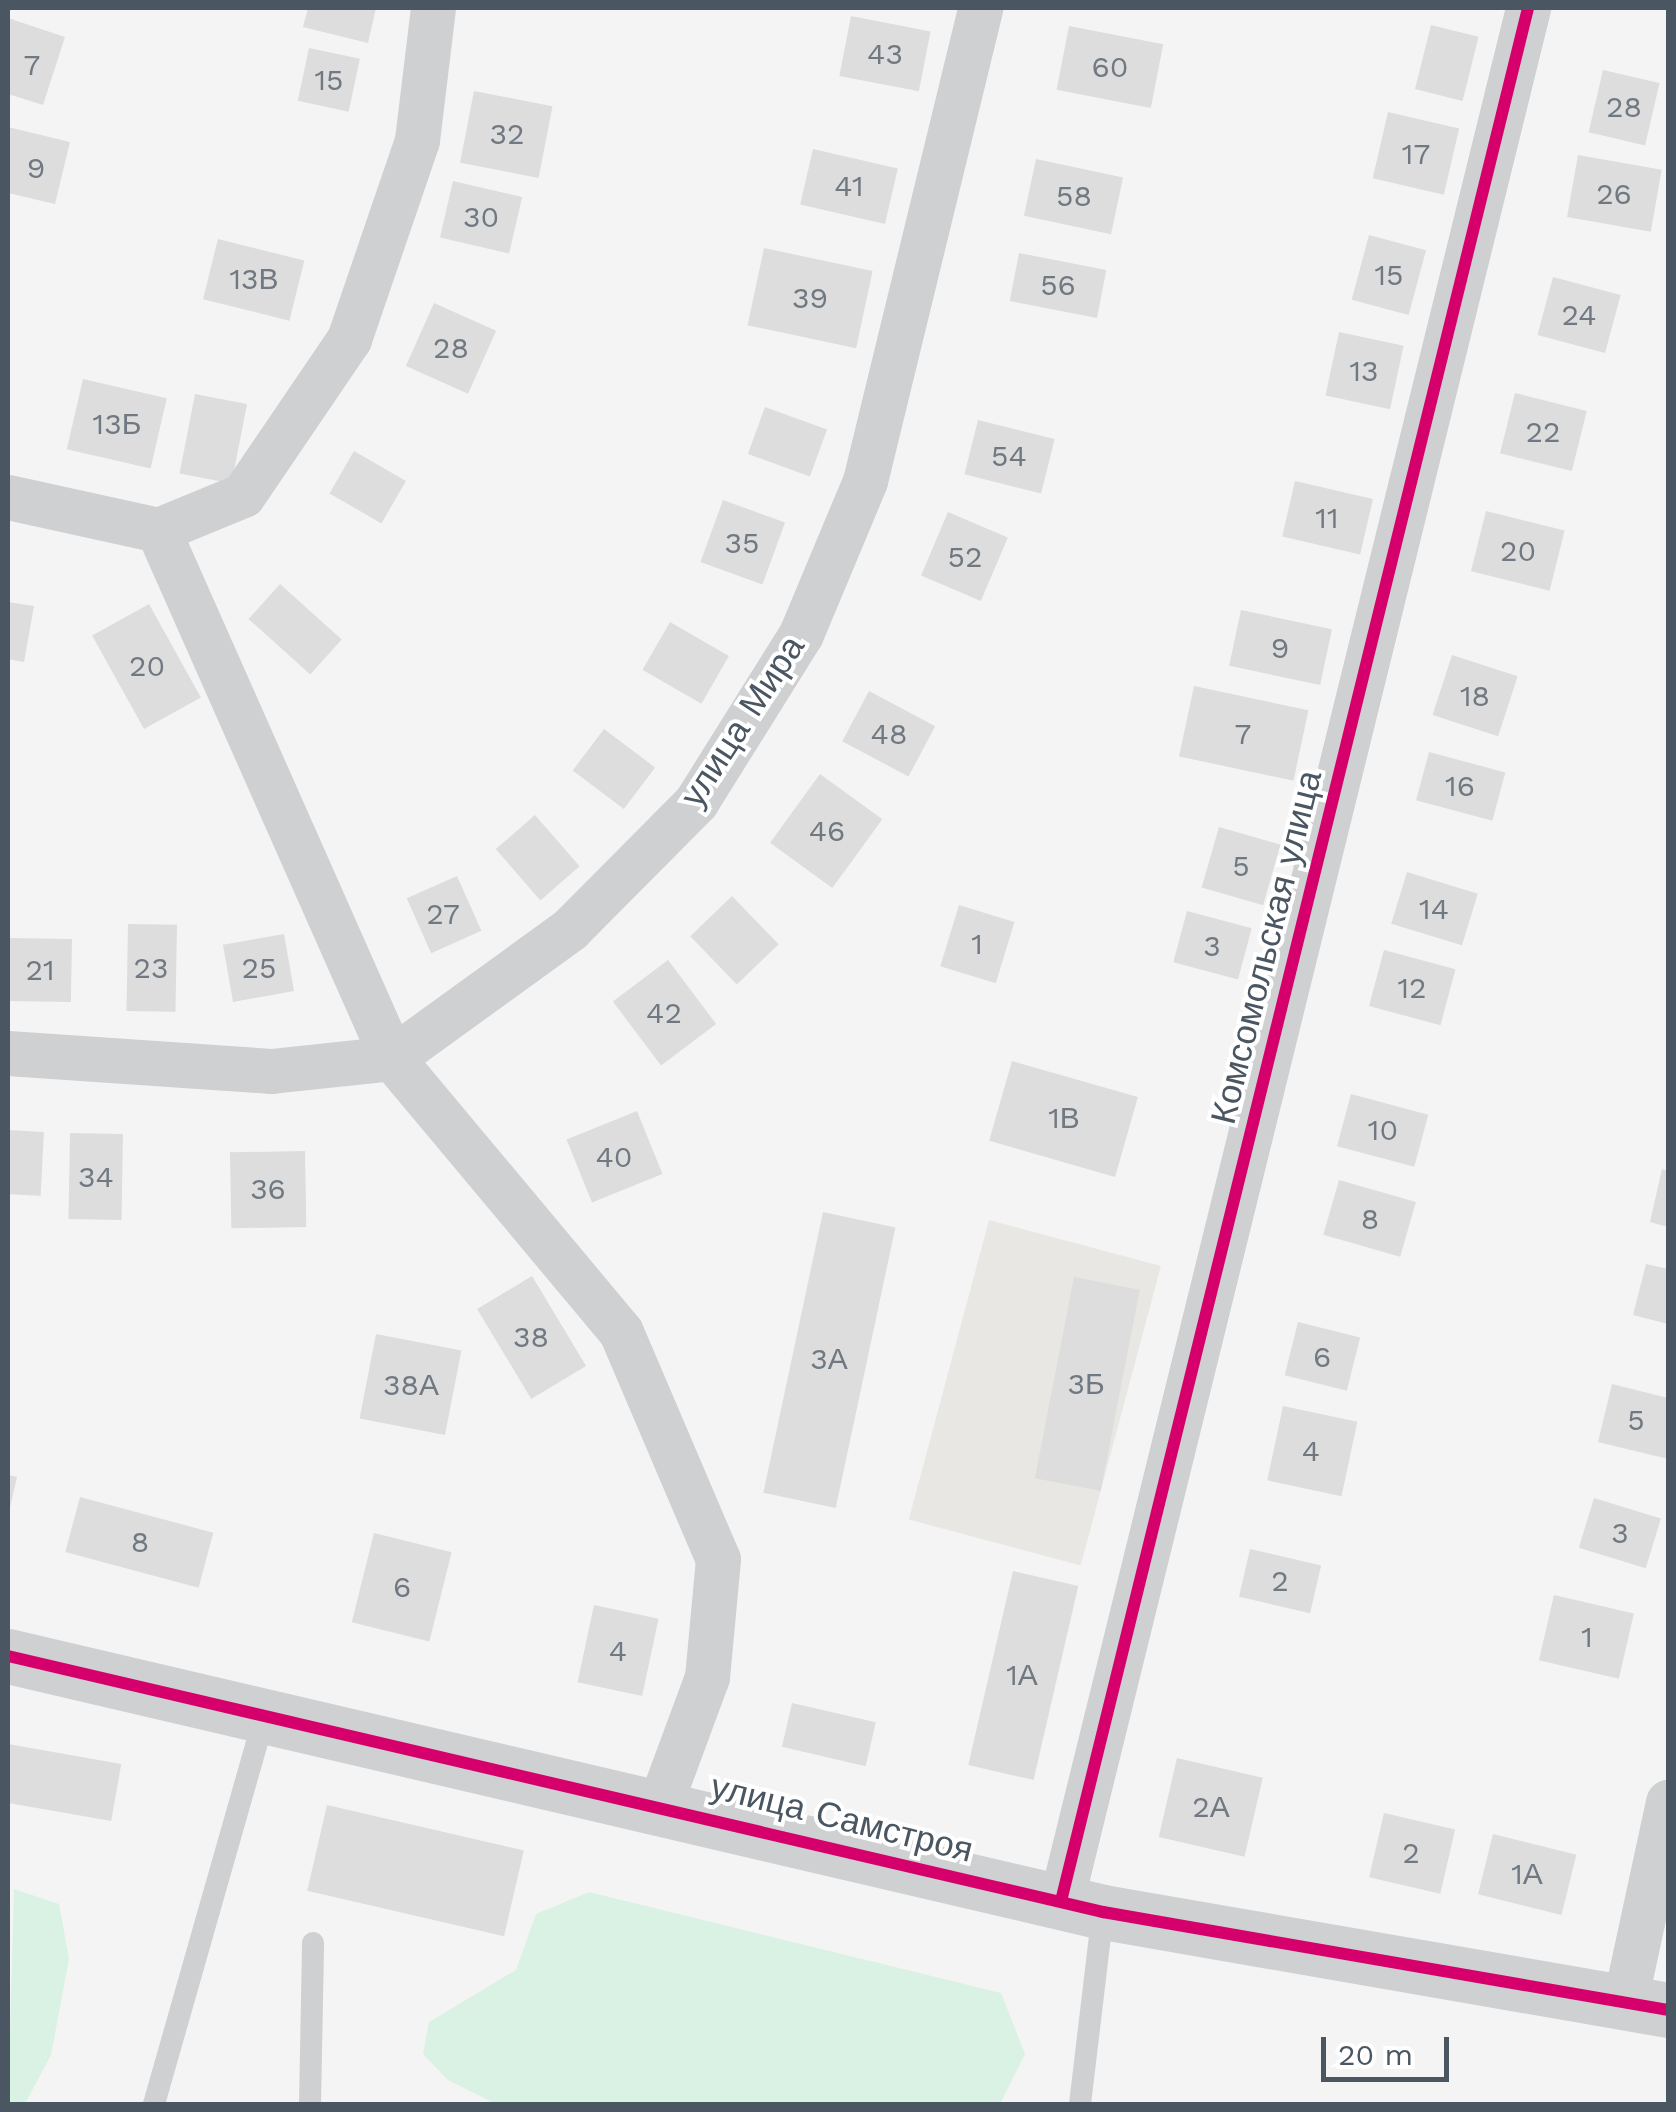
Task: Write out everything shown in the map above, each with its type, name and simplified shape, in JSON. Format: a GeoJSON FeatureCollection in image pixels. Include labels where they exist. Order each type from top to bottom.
{"type":"FeatureCollection","features":[{"type":"Feature","properties":{"kind":"street"},"geometry":{"type":"LineString","coordinates":[[8,498],[158,530],[243,495],[349,338],[417,140],[433,8]]}},
{"type":"Feature","properties":{"kind":"street","name":"улица Мира"},"geometry":{"type":"LineString","coordinates":[[8,1052],[270,1071],[392,1058],[570,929],[696,802],[801,634],[865,481],[980,8]]}},
{"type":"Feature","properties":{"kind":"street","name":"Комсомольская улица"},"geometry":{"type":"LineString","coordinates":[[1082,1906],[1528,8]]}},
{"type":"Feature","properties":{"kind":"street"},"geometry":{"type":"LineString","coordinates":[[158,530],[392,1058],[620,1332],[718,1559],[707,1677],[660,1804]]}},
{"type":"Feature","properties":{"kind":"street","name":"улица Самстроя"},"geometry":{"type":"LineString","coordinates":[[8,1656],[264,1722],[660,1804],[1082,1906],[1646,2005]]}},
{"type":"Feature","properties":{"kind":"street"},"geometry":{"type":"LineString","coordinates":[[1646,2005],[1668,1802]]}},
{"type":"Feature","properties":{"kind":"lane"},"geometry":{"type":"LineString","coordinates":[[154,2104],[264,1722]]}},
{"type":"Feature","properties":{"kind":"lane"},"geometry":{"type":"LineString","coordinates":[[1080,2104],[1082,1906]]}},
{"type":"Feature","properties":{"kind":"lane"},"geometry":{"type":"LineString","coordinates":[[310,2104],[313,1943]]}},
{"type":"Feature","properties":{"kind":"shaded area"},"geometry":{"type":"Polygon","coordinates":[[[989,1220],[1161,1266],[1081,1566],[909,1519],[989,1220]]]}},
{"type":"Feature","properties":{"kind":"green space"},"geometry":{"type":"Polygon","coordinates":[[[14,1889],[59,1904],[69,1959],[51,2055],[25,2104],[8,2104],[14,1889]]]}},
{"type":"Feature","properties":{"kind":"green space"},"geometry":{"type":"Polygon","coordinates":[[[589,1892],[1001,1993],[1025,2054],[1000,2104],[496,2104],[448,2080],[423,2054],[429,2022],[516,1970],[536,1914],[589,1892]]]}},
{"type":"Feature","properties":{"kind":"building"},"geometry":{"type":"Polygon","coordinates":[[[308,8],[376,8],[368,43],[303,27],[308,8]]]}},
{"type":"Feature","properties":{"kind":"building"},"geometry":{"type":"Polygon","coordinates":[[[851,16],[931,31],[919,91],[839,76],[851,16]]]}},
{"type":"Feature","properties":{"kind":"building"},"geometry":{"type":"Polygon","coordinates":[[[8,18],[65,37],[43,105],[8,94],[8,18]]]}},
{"type":"Feature","properties":{"kind":"building"},"geometry":{"type":"Polygon","coordinates":[[[1431,25],[1479,37],[1463,101],[1415,89],[1431,25]]]}},
{"type":"Feature","properties":{"kind":"building"},"geometry":{"type":"Polygon","coordinates":[[[1069,26],[1163,44],[1151,108],[1057,90],[1069,26]]]}},
{"type":"Feature","properties":{"kind":"building"},"geometry":{"type":"Polygon","coordinates":[[[309,48],[360,59],[349,112],[298,101],[309,48]]]}},
{"type":"Feature","properties":{"kind":"building"},"geometry":{"type":"Polygon","coordinates":[[[1603,70],[1660,83],[1645,145],[1589,132],[1603,70]]]}},
{"type":"Feature","properties":{"kind":"building"},"geometry":{"type":"Polygon","coordinates":[[[474,91],[553,106],[539,178],[460,163],[474,91]]]}},
{"type":"Feature","properties":{"kind":"building"},"geometry":{"type":"Polygon","coordinates":[[[1388,112],[1459,128],[1444,195],[1373,178],[1388,112]]]}},
{"type":"Feature","properties":{"kind":"building"},"geometry":{"type":"Polygon","coordinates":[[[8,127],[70,142],[55,204],[8,193],[8,127]]]}},
{"type":"Feature","properties":{"kind":"building"},"geometry":{"type":"Polygon","coordinates":[[[813,149],[898,169],[885,224],[800,205],[813,149]]]}},
{"type":"Feature","properties":{"kind":"building"},"geometry":{"type":"Polygon","coordinates":[[[1578,155],[1662,170],[1651,232],[1567,217],[1578,155]]]}},
{"type":"Feature","properties":{"kind":"building"},"geometry":{"type":"Polygon","coordinates":[[[1036,159],[1123,178],[1111,234],[1024,216],[1036,159]]]}},
{"type":"Feature","properties":{"kind":"building"},"geometry":{"type":"Polygon","coordinates":[[[453,181],[522,197],[509,253],[440,238],[453,181]]]}},
{"type":"Feature","properties":{"kind":"building"},"geometry":{"type":"Polygon","coordinates":[[[1369,235],[1426,250],[1409,315],[1352,300],[1369,235]]]}},
{"type":"Feature","properties":{"kind":"building"},"geometry":{"type":"Polygon","coordinates":[[[218,239],[304,261],[289,321],[203,299],[218,239]]]}},
{"type":"Feature","properties":{"kind":"building"},"geometry":{"type":"Polygon","coordinates":[[[764,248],[873,271],[856,348],[748,325],[764,248]]]}},
{"type":"Feature","properties":{"kind":"building"},"geometry":{"type":"Polygon","coordinates":[[[1019,253],[1106,270],[1097,318],[1010,301],[1019,253]]]}},
{"type":"Feature","properties":{"kind":"building"},"geometry":{"type":"Polygon","coordinates":[[[1553,277],[1621,295],[1605,353],[1537,335],[1553,277]]]}},
{"type":"Feature","properties":{"kind":"building"},"geometry":{"type":"Polygon","coordinates":[[[434,303],[496,331],[468,394],[406,366],[434,303]]]}},
{"type":"Feature","properties":{"kind":"building"},"geometry":{"type":"Polygon","coordinates":[[[1339,332],[1404,346],[1390,409],[1325,396],[1339,332]]]}},
{"type":"Feature","properties":{"kind":"building"},"geometry":{"type":"Polygon","coordinates":[[[83,379],[167,398],[151,469],[67,449],[83,379]]]}},
{"type":"Feature","properties":{"kind":"building"},"geometry":{"type":"Polygon","coordinates":[[[1515,393],[1587,411],[1572,471],[1500,453],[1515,393]]]}},
{"type":"Feature","properties":{"kind":"building"},"geometry":{"type":"Polygon","coordinates":[[[195,394],[247,404],[232,484],[180,474],[195,394]]]}},
{"type":"Feature","properties":{"kind":"building"},"geometry":{"type":"Polygon","coordinates":[[[765,407],[827,430],[810,477],[748,454],[765,407]]]}},
{"type":"Feature","properties":{"kind":"building"},"geometry":{"type":"Polygon","coordinates":[[[978,420],[1055,439],[1041,493],[964,474],[978,420]]]}},
{"type":"Feature","properties":{"kind":"building"},"geometry":{"type":"Polygon","coordinates":[[[354,451],[406,481],[381,523],[330,493],[354,451]]]}},
{"type":"Feature","properties":{"kind":"building"},"geometry":{"type":"Polygon","coordinates":[[[1295,481],[1373,499],[1360,555],[1282,537],[1295,481]]]}},
{"type":"Feature","properties":{"kind":"building"},"geometry":{"type":"Polygon","coordinates":[[[723,500],[785,523],[762,585],[700,562],[723,500]]]}},
{"type":"Feature","properties":{"kind":"building"},"geometry":{"type":"Polygon","coordinates":[[[1486,511],[1565,531],[1550,591],[1471,571],[1486,511]]]}},
{"type":"Feature","properties":{"kind":"building"},"geometry":{"type":"Polygon","coordinates":[[[948,512],[1008,537],[981,601],[921,576],[948,512]]]}},
{"type":"Feature","properties":{"kind":"building"},"geometry":{"type":"Polygon","coordinates":[[[280,584],[342,640],[310,674],[249,619],[280,584]]]}},
{"type":"Feature","properties":{"kind":"building"},"geometry":{"type":"Polygon","coordinates":[[[8,602],[34,606],[24,662],[8,659],[8,602]]]}},
{"type":"Feature","properties":{"kind":"building"},"geometry":{"type":"Polygon","coordinates":[[[149,604],[201,698],[144,729],[92,636],[149,604]]]}},
{"type":"Feature","properties":{"kind":"building"},"geometry":{"type":"Polygon","coordinates":[[[1241,610],[1332,629],[1320,685],[1229,666],[1241,610]]]}},
{"type":"Feature","properties":{"kind":"building"},"geometry":{"type":"Polygon","coordinates":[[[670,622],[729,656],[701,704],[642,670],[670,622]]]}},
{"type":"Feature","properties":{"kind":"building"},"geometry":{"type":"Polygon","coordinates":[[[1452,655],[1518,676],[1498,736],[1433,715],[1452,655]]]}},
{"type":"Feature","properties":{"kind":"building"},"geometry":{"type":"Polygon","coordinates":[[[1194,686],[1308,710],[1293,781],[1179,756],[1194,686]]]}},
{"type":"Feature","properties":{"kind":"building"},"geometry":{"type":"Polygon","coordinates":[[[869,691],[935,726],[908,777],[842,741],[869,691]]]}},
{"type":"Feature","properties":{"kind":"building"},"geometry":{"type":"Polygon","coordinates":[[[604,729],[655,768],[624,809],[573,771],[604,729]]]}},
{"type":"Feature","properties":{"kind":"building"},"geometry":{"type":"Polygon","coordinates":[[[1429,752],[1505,772],[1492,821],[1416,800],[1429,752]]]}},
{"type":"Feature","properties":{"kind":"building"},"geometry":{"type":"Polygon","coordinates":[[[820,774],[882,819],[832,888],[770,843],[820,774]]]}},
{"type":"Feature","properties":{"kind":"building"},"geometry":{"type":"Polygon","coordinates":[[[535,815],[580,866],[540,900],[496,849],[535,815]]]}},
{"type":"Feature","properties":{"kind":"building"},"geometry":{"type":"Polygon","coordinates":[[[1219,827],[1281,845],[1263,905],[1202,888],[1219,827]]]}},
{"type":"Feature","properties":{"kind":"building"},"geometry":{"type":"Polygon","coordinates":[[[1407,872],[1478,894],[1462,945],[1391,924],[1407,872]]]}},
{"type":"Feature","properties":{"kind":"building"},"geometry":{"type":"Polygon","coordinates":[[[457,876],[481,931],[431,953],[407,898],[457,876]]]}},
{"type":"Feature","properties":{"kind":"building"},"geometry":{"type":"Polygon","coordinates":[[[732,896],[779,944],[737,984],[690,936],[732,896]]]}},
{"type":"Feature","properties":{"kind":"building"},"geometry":{"type":"Polygon","coordinates":[[[959,905],[1014,922],[996,983],[940,966],[959,905]]]}},
{"type":"Feature","properties":{"kind":"building"},"geometry":{"type":"Polygon","coordinates":[[[1187,911],[1252,928],[1238,980],[1173,962],[1187,911]]]}},
{"type":"Feature","properties":{"kind":"building"},"geometry":{"type":"Polygon","coordinates":[[[128,924],[177,925],[175,1012],[126,1011],[128,924]]]}},
{"type":"Feature","properties":{"kind":"building"},"geometry":{"type":"Polygon","coordinates":[[[284,934],[294,991],[233,1002],[223,945],[284,934]]]}},
{"type":"Feature","properties":{"kind":"building"},"geometry":{"type":"Polygon","coordinates":[[[8,938],[72,939],[71,1002],[8,1001],[8,938]]]}},
{"type":"Feature","properties":{"kind":"building"},"geometry":{"type":"Polygon","coordinates":[[[1384,950],[1455,969],[1440,1025],[1369,1006],[1384,950]]]}},
{"type":"Feature","properties":{"kind":"building"},"geometry":{"type":"Polygon","coordinates":[[[668,960],[716,1024],[661,1065],[613,1002],[668,960]]]}},
{"type":"Feature","properties":{"kind":"building"},"geometry":{"type":"Polygon","coordinates":[[[1012,1061],[1138,1097],[1115,1177],[989,1141],[1012,1061]]]}},
{"type":"Feature","properties":{"kind":"building"},"geometry":{"type":"Polygon","coordinates":[[[1351,1094],[1428,1115],[1414,1167],[1337,1146],[1351,1094]]]}},
{"type":"Feature","properties":{"kind":"building"},"geometry":{"type":"Polygon","coordinates":[[[637,1111],[662,1174],[592,1203],[567,1139],[637,1111]]]}},
{"type":"Feature","properties":{"kind":"building"},"geometry":{"type":"Polygon","coordinates":[[[8,1130],[44,1132],[41,1196],[8,1194],[8,1130]]]}},
{"type":"Feature","properties":{"kind":"building"},"geometry":{"type":"Polygon","coordinates":[[[70,1133],[123,1134],[121,1220],[68,1219],[70,1133]]]}},
{"type":"Feature","properties":{"kind":"building"},"geometry":{"type":"Polygon","coordinates":[[[305,1151],[306,1227],[231,1228],[230,1152],[305,1151]]]}},
{"type":"Feature","properties":{"kind":"building"},"geometry":{"type":"Polygon","coordinates":[[[1662,1169],[1668,1171],[1668,1227],[1650,1222],[1662,1169]]]}},
{"type":"Feature","properties":{"kind":"building"},"geometry":{"type":"Polygon","coordinates":[[[1339,1180],[1416,1202],[1400,1257],[1323,1235],[1339,1180]]]}},
{"type":"Feature","properties":{"kind":"building"},"geometry":{"type":"Polygon","coordinates":[[[823,1212],[895,1227],[836,1508],[763,1493],[823,1212]]]}},
{"type":"Feature","properties":{"kind":"building"},"geometry":{"type":"Polygon","coordinates":[[[1646,1264],[1668,1269],[1668,1324],[1633,1315],[1646,1264]]]}},
{"type":"Feature","properties":{"kind":"building"},"geometry":{"type":"Polygon","coordinates":[[[532,1276],[586,1366],[531,1399],[477,1309],[532,1276]]]}},
{"type":"Feature","properties":{"kind":"building"},"geometry":{"type":"Polygon","coordinates":[[[1074,1277],[1140,1290],[1101,1491],[1035,1478],[1074,1277]]]}},
{"type":"Feature","properties":{"kind":"building"},"geometry":{"type":"Polygon","coordinates":[[[1298,1322],[1360,1337],[1347,1391],[1285,1375],[1298,1322]]]}},
{"type":"Feature","properties":{"kind":"building"},"geometry":{"type":"Polygon","coordinates":[[[376,1334],[461,1351],[445,1435],[360,1418],[376,1334]]]}},
{"type":"Feature","properties":{"kind":"building"},"geometry":{"type":"Polygon","coordinates":[[[1612,1384],[1668,1398],[1668,1459],[1598,1442],[1612,1384]]]}},
{"type":"Feature","properties":{"kind":"building"},"geometry":{"type":"Polygon","coordinates":[[[1283,1406],[1357,1422],[1342,1496],[1267,1480],[1283,1406]]]}},
{"type":"Feature","properties":{"kind":"building"},"geometry":{"type":"Polygon","coordinates":[[[8,1475],[17,1477],[9,1512],[8,1512],[8,1475]]]}},
{"type":"Feature","properties":{"kind":"building"},"geometry":{"type":"Polygon","coordinates":[[[80,1497],[213,1533],[199,1588],[65,1552],[80,1497]]]}},
{"type":"Feature","properties":{"kind":"building"},"geometry":{"type":"Polygon","coordinates":[[[1594,1498],[1661,1518],[1646,1568],[1579,1548],[1594,1498]]]}},
{"type":"Feature","properties":{"kind":"building"},"geometry":{"type":"Polygon","coordinates":[[[374,1533],[452,1552],[429,1642],[352,1622],[374,1533]]]}},
{"type":"Feature","properties":{"kind":"building"},"geometry":{"type":"Polygon","coordinates":[[[1250,1549],[1321,1565],[1310,1613],[1239,1597],[1250,1549]]]}},
{"type":"Feature","properties":{"kind":"building"},"geometry":{"type":"Polygon","coordinates":[[[1013,1571],[1078,1586],[1034,1780],[968,1765],[1013,1571]]]}},
{"type":"Feature","properties":{"kind":"building"},"geometry":{"type":"Polygon","coordinates":[[[1554,1595],[1634,1613],[1619,1679],[1539,1660],[1554,1595]]]}},
{"type":"Feature","properties":{"kind":"building"},"geometry":{"type":"Polygon","coordinates":[[[594,1605],[659,1619],[642,1696],[578,1682],[594,1605]]]}},
{"type":"Feature","properties":{"kind":"building"},"geometry":{"type":"Polygon","coordinates":[[[792,1703],[876,1722],[866,1766],[782,1747],[792,1703]]]}},
{"type":"Feature","properties":{"kind":"building"},"geometry":{"type":"Polygon","coordinates":[[[8,1744],[121,1764],[111,1821],[8,1803],[8,1744]]]}},
{"type":"Feature","properties":{"kind":"building"},"geometry":{"type":"Polygon","coordinates":[[[1177,1758],[1263,1778],[1245,1857],[1159,1837],[1177,1758]]]}},
{"type":"Feature","properties":{"kind":"building"},"geometry":{"type":"Polygon","coordinates":[[[327,1805],[524,1850],[504,1936],[307,1891],[327,1805]]]}},
{"type":"Feature","properties":{"kind":"building"},"geometry":{"type":"Polygon","coordinates":[[[1384,1813],[1455,1829],[1440,1894],[1369,1877],[1384,1813]]]}},
{"type":"Feature","properties":{"kind":"building"},"geometry":{"type":"Polygon","coordinates":[[[1493,1834],[1576,1855],[1561,1915],[1478,1894],[1493,1834]]]}},
{"type":"Feature","properties":{"kind":"cycle path"},"geometry":{"type":"LineString","coordinates":[[1061,1901],[1528,8]]}},
{"type":"Feature","properties":{"kind":"cycle path"},"geometry":{"type":"LineString","coordinates":[[8,1656],[1103,1912],[1668,2010]]}}]}
